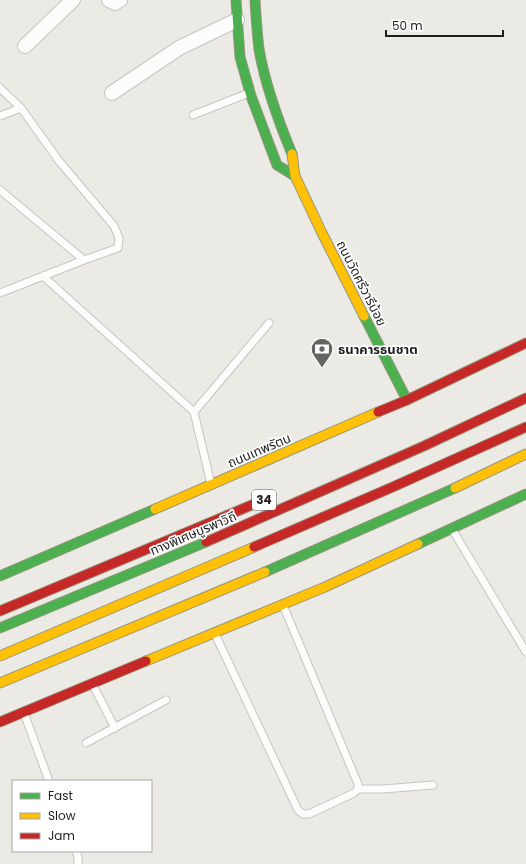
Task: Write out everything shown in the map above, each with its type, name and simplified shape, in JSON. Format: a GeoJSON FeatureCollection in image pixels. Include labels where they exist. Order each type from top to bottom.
{"type":"FeatureCollection","features":[{"type":"Feature","properties":{"kind":"main road"},"geometry":{"type":"LineString","coordinates":[[236,0],[236,20],[240,57],[250,92],[277,165],[295,176]]}},
{"type":"Feature","properties":{"kind":"main road","name":"ถนนวัดศรีวารีน้อย"},"geometry":{"type":"LineString","coordinates":[[255,0],[259,48],[267,86],[280,125],[293,156],[295,176],[407,400]]}},
{"type":"Feature","properties":{"kind":"main road","name":"ถนนเทพรัตน"},"geometry":{"type":"LineString","coordinates":[[0,576],[407,400],[526,343]]}},
{"type":"Feature","properties":{"kind":"main road","name":"ทางพิเศษบูรพาวิถี"},"geometry":{"type":"LineString","coordinates":[[0,628],[193,548],[424,446],[526,398]]}},
{"type":"Feature","properties":{"kind":"main road"},"geometry":{"type":"LineString","coordinates":[[0,656],[423,474],[526,427]]}},
{"type":"Feature","properties":{"kind":"main road"},"geometry":{"type":"LineString","coordinates":[[0,683],[265,572],[449,491],[526,454]]}},
{"type":"Feature","properties":{"kind":"main road"},"geometry":{"type":"LineString","coordinates":[[0,722],[325,587],[526,494]]}},
{"type":"Feature","properties":{"kind":"main road","name":"34"},"geometry":{"type":"LineString","coordinates":[[0,611],[273,496]]}},
{"type":"Feature","properties":{"kind":"street"},"geometry":{"type":"LineString","coordinates":[[25,46],[73,0]]}},
{"type":"Feature","properties":{"kind":"street"},"geometry":{"type":"LineString","coordinates":[[109,0],[115,3],[120,0]]}},
{"type":"Feature","properties":{"kind":"street"},"geometry":{"type":"LineString","coordinates":[[112,93],[179,48],[236,20]]}},
{"type":"Feature","properties":{"kind":"lane"},"geometry":{"type":"LineString","coordinates":[[0,88],[21,108],[59,161],[114,226],[119,238],[118,248],[0,293]]}},
{"type":"Feature","properties":{"kind":"lane"},"geometry":{"type":"LineString","coordinates":[[193,116],[250,92]]}},
{"type":"Feature","properties":{"kind":"lane"},"geometry":{"type":"LineString","coordinates":[[0,116],[21,108]]}},
{"type":"Feature","properties":{"kind":"lane"},"geometry":{"type":"LineString","coordinates":[[0,190],[84,260]]}},
{"type":"Feature","properties":{"kind":"lane"},"geometry":{"type":"LineString","coordinates":[[43,276],[194,412],[211,485]]}},
{"type":"Feature","properties":{"kind":"lane"},"geometry":{"type":"LineString","coordinates":[[194,412],[269,323]]}},
{"type":"Feature","properties":{"kind":"lane"},"geometry":{"type":"LineString","coordinates":[[452,528],[526,652]]}},
{"type":"Feature","properties":{"kind":"lane"},"geometry":{"type":"LineString","coordinates":[[282,605],[358,784],[358,789]]}},
{"type":"Feature","properties":{"kind":"lane"},"geometry":{"type":"LineString","coordinates":[[215,633],[298,810],[303,814],[309,814],[354,793],[358,789],[383,789],[433,785]]}},
{"type":"Feature","properties":{"kind":"lane"},"geometry":{"type":"LineString","coordinates":[[92,684],[115,728]]}},
{"type":"Feature","properties":{"kind":"lane"},"geometry":{"type":"LineString","coordinates":[[86,743],[166,700]]}},
{"type":"Feature","properties":{"kind":"lane"},"geometry":{"type":"LineString","coordinates":[[24,713],[49,780]]}},
{"type":"Feature","properties":{"kind":"lane"},"geometry":{"type":"LineString","coordinates":[[76,852],[78,864]]}},
{"type":"Feature","properties":{"kind":"traffic: fast"},"geometry":{"type":"LineString","coordinates":[[236,0],[240,57],[251,96],[277,165],[295,176]]}},
{"type":"Feature","properties":{"kind":"traffic: fast"},"geometry":{"type":"LineString","coordinates":[[255,0],[259,49],[268,89],[292,154]]}},
{"type":"Feature","properties":{"kind":"traffic: fast"},"geometry":{"type":"LineString","coordinates":[[364,316],[407,400]]}},
{"type":"Feature","properties":{"kind":"traffic: fast"},"geometry":{"type":"LineString","coordinates":[[265,572],[455,488]]}},
{"type":"Feature","properties":{"kind":"traffic: fast"},"geometry":{"type":"LineString","coordinates":[[418,544],[526,494]]}},
{"type":"Feature","properties":{"kind":"traffic: fast"},"geometry":{"type":"LineString","coordinates":[[0,576],[155,509]]}},
{"type":"Feature","properties":{"kind":"traffic: fast"},"geometry":{"type":"LineString","coordinates":[[0,628],[206,542]]}},
{"type":"Feature","properties":{"kind":"traffic: slow"},"geometry":{"type":"LineString","coordinates":[[292,154],[295,176],[364,316]]}},
{"type":"Feature","properties":{"kind":"traffic: slow"},"geometry":{"type":"LineString","coordinates":[[155,509],[378,412]]}},
{"type":"Feature","properties":{"kind":"traffic: slow"},"geometry":{"type":"LineString","coordinates":[[455,488],[526,454]]}},
{"type":"Feature","properties":{"kind":"traffic: slow"},"geometry":{"type":"LineString","coordinates":[[146,661],[325,587],[418,544]]}},
{"type":"Feature","properties":{"kind":"traffic: slow"},"geometry":{"type":"LineString","coordinates":[[0,656],[254,547]]}},
{"type":"Feature","properties":{"kind":"traffic: slow"},"geometry":{"type":"LineString","coordinates":[[0,683],[265,572]]}},
{"type":"Feature","properties":{"kind":"traffic: jam"},"geometry":{"type":"LineString","coordinates":[[378,412],[407,400],[526,343]]}},
{"type":"Feature","properties":{"kind":"traffic: jam"},"geometry":{"type":"LineString","coordinates":[[206,542],[424,446],[526,398]]}},
{"type":"Feature","properties":{"kind":"traffic: jam"},"geometry":{"type":"LineString","coordinates":[[254,547],[526,427]]}},
{"type":"Feature","properties":{"kind":"traffic: jam"},"geometry":{"type":"LineString","coordinates":[[0,611],[266,499]]}},
{"type":"Feature","properties":{"kind":"traffic: jam"},"geometry":{"type":"LineString","coordinates":[[0,722],[146,661]]}},
{"type":"Feature","properties":{"kind":"place","name":"ธนาคารธนชาต"},"geometry":{"type":"Point","coordinates":[322,368]}}]}
